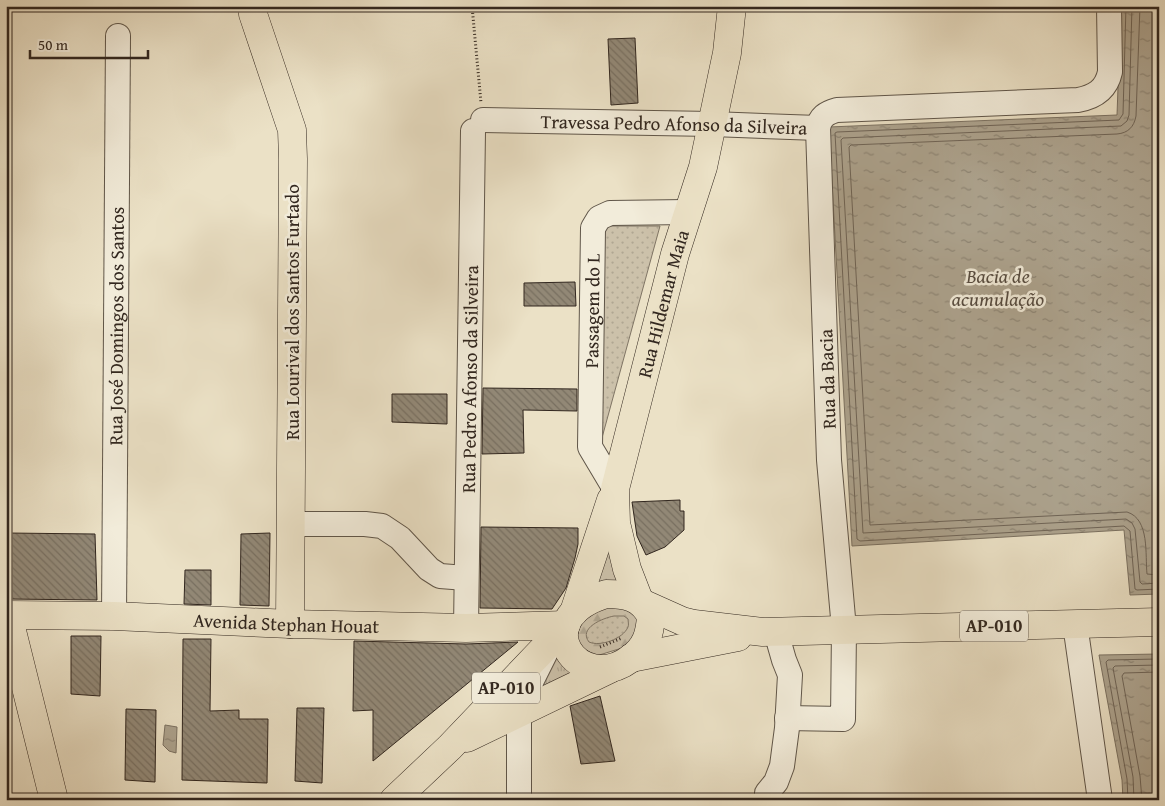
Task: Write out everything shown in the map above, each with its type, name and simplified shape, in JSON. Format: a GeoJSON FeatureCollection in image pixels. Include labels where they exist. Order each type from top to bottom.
{"type":"FeatureCollection","features":[{"type":"Feature","properties":{"kind":"main road","name":"Rua Lourival dos Santos Furtado"},"geometry":{"type":"LineString","coordinates":[[252,6],[253,14],[292,130],[290,624]]}},
{"type":"Feature","properties":{"kind":"main road","name":"Rua Hildemar Maia"},"geometry":{"type":"LineString","coordinates":[[642,602],[627,569],[616,523],[614,489],[687,212],[702,167],[727,53],[732,6]]}},
{"type":"Feature","properties":{"kind":"main road"},"geometry":{"type":"LineString","coordinates":[[564,627],[614,489]]}},
{"type":"Feature","properties":{"kind":"main road","name":"AP-010"},"geometry":{"type":"LineString","coordinates":[[394,800],[450,746],[564,627],[582,604],[606,594],[623,594],[682,621],[694,624],[769,632],[1159,622]]}},
{"type":"Feature","properties":{"kind":"main road","name":"AP-010"},"geometry":{"type":"LineString","coordinates":[[450,746],[620,664],[643,646],[649,630],[651,616],[642,602]]}},
{"type":"Feature","properties":{"kind":"main road","name":"Avenida Stephan Houat"},"geometry":{"type":"LineString","coordinates":[[7,615],[114,616],[290,624],[466,628],[564,627]]}},
{"type":"Feature","properties":{"kind":"main road"},"geometry":{"type":"LineString","coordinates":[[7,615],[54,800]]}},
{"type":"Feature","properties":{"kind":"main road","name":"AP-010"},"geometry":{"type":"LineString","coordinates":[[564,627],[563,636],[568,651],[581,664],[591,667],[620,664],[769,632]]}},
{"type":"Feature","properties":{"kind":"street","name":"Travessa Pedro Afonso da Silveira"},"geometry":{"type":"LineString","coordinates":[[478,125],[712,124],[818,128],[823,117],[837,110],[1085,99],[1101,91],[1108,80],[1110,72],[1109,6]]}},
{"type":"Feature","properties":{"kind":"street","name":"Rua José Domingos dos Santos"},"geometry":{"type":"LineString","coordinates":[[114,616],[118,36]]}},
{"type":"Feature","properties":{"kind":"street","name":"Rua Pedro Afonso da Silveira"},"geometry":{"type":"LineString","coordinates":[[466,628],[478,125]]}},
{"type":"Feature","properties":{"kind":"street","name":"Rua da Bacia"},"geometry":{"type":"LineString","coordinates":[[787,718],[843,720],[844,629],[829,460],[818,128]]}},
{"type":"Feature","properties":{"kind":"street","name":"Passagem do L"},"geometry":{"type":"LineString","coordinates":[[614,489],[590,447],[593,228],[599,218],[610,213],[687,212]]}},
{"type":"Feature","properties":{"kind":"street"},"geometry":{"type":"LineString","coordinates":[[291,524],[365,524],[382,526],[400,538],[429,569],[440,576],[466,578]]}},
{"type":"Feature","properties":{"kind":"street"},"geometry":{"type":"LineString","coordinates":[[1076,624],[1100,800]]}},
{"type":"Feature","properties":{"kind":"street"},"geometry":{"type":"LineString","coordinates":[[519,800],[519,713],[532,680],[564,627]]}},
{"type":"Feature","properties":{"kind":"street"},"geometry":{"type":"LineString","coordinates":[[767,793],[776,782],[782,766],[790,675],[769,632]]}},
{"type":"Feature","properties":{"kind":"path"},"geometry":{"type":"LineString","coordinates":[[472,6],[478,125]]}},
{"type":"Feature","properties":{"kind":"green space"},"geometry":{"type":"Polygon","coordinates":[[[602,226],[660,226],[597,456],[602,226]]]}},
{"type":"Feature","properties":{"kind":"green space"},"geometry":{"type":"Polygon","coordinates":[[[605,532],[626,586],[586,593],[605,532]]]}},
{"type":"Feature","properties":{"kind":"green space"},"geometry":{"type":"Polygon","coordinates":[[[612,604],[637,612],[638,635],[622,648],[596,656],[576,644],[578,626],[583,619],[612,604]]]}},
{"type":"Feature","properties":{"kind":"green space"},"geometry":{"type":"Polygon","coordinates":[[[614,616],[624,616],[628,619],[628,626],[625,631],[605,643],[589,642],[586,637],[589,628],[598,621],[614,616]]]}},
{"type":"Feature","properties":{"kind":"green space"},"geometry":{"type":"Polygon","coordinates":[[[553,648],[577,669],[527,701],[553,648]]]}},
{"type":"Feature","properties":{"kind":"water","name":"Bacia de acumulação"},"geometry":{"type":"Polygon","coordinates":[[[1121,6],[1159,6],[1159,594],[1130,595],[1124,530],[852,546],[829,127],[1117,115],[1121,6]]]}},
{"type":"Feature","properties":{"kind":"water"},"geometry":{"type":"Polygon","coordinates":[[[1159,654],[1159,800],[1123,800],[1122,780],[1099,655],[1159,654]]]}},
{"type":"Feature","properties":{"kind":"water"},"geometry":{"type":"Polygon","coordinates":[[[165,725],[177,727],[176,753],[169,751],[163,745],[165,725]]]}},
{"type":"Feature","properties":{"kind":"building"},"geometry":{"type":"Polygon","coordinates":[[[635,38],[638,103],[611,105],[608,39],[635,38]]]}},
{"type":"Feature","properties":{"kind":"building"},"geometry":{"type":"Polygon","coordinates":[[[575,282],[576,306],[524,306],[524,283],[575,282]]]}},
{"type":"Feature","properties":{"kind":"building"},"geometry":{"type":"Polygon","coordinates":[[[483,388],[577,389],[577,411],[523,410],[524,453],[482,454],[483,388]]]}},
{"type":"Feature","properties":{"kind":"building"},"geometry":{"type":"Polygon","coordinates":[[[392,394],[447,394],[447,424],[392,422],[392,394]]]}},
{"type":"Feature","properties":{"kind":"building"},"geometry":{"type":"Polygon","coordinates":[[[680,500],[680,511],[684,511],[684,530],[665,547],[646,555],[637,536],[632,502],[680,500]]]}},
{"type":"Feature","properties":{"kind":"building"},"geometry":{"type":"Polygon","coordinates":[[[481,527],[578,528],[578,544],[566,588],[552,609],[480,608],[481,527]]]}},
{"type":"Feature","properties":{"kind":"building"},"geometry":{"type":"Polygon","coordinates":[[[8,533],[95,534],[97,600],[8,599],[8,533]]]}},
{"type":"Feature","properties":{"kind":"building"},"geometry":{"type":"Polygon","coordinates":[[[270,533],[269,606],[240,605],[241,534],[270,533]]]}},
{"type":"Feature","properties":{"kind":"building"},"geometry":{"type":"Polygon","coordinates":[[[185,570],[211,570],[211,605],[184,604],[185,570]]]}},
{"type":"Feature","properties":{"kind":"building"},"geometry":{"type":"Polygon","coordinates":[[[71,636],[101,636],[100,696],[71,694],[71,636]]]}},
{"type":"Feature","properties":{"kind":"building"},"geometry":{"type":"Polygon","coordinates":[[[183,639],[211,639],[210,711],[239,710],[239,719],[268,719],[267,783],[182,780],[183,639]]]}},
{"type":"Feature","properties":{"kind":"building"},"geometry":{"type":"Polygon","coordinates":[[[354,641],[466,644],[518,642],[373,761],[373,710],[353,711],[354,641]]]}},
{"type":"Feature","properties":{"kind":"building"},"geometry":{"type":"Polygon","coordinates":[[[600,696],[615,761],[581,764],[570,706],[600,696]]]}},
{"type":"Feature","properties":{"kind":"building"},"geometry":{"type":"Polygon","coordinates":[[[297,708],[324,708],[322,783],[295,781],[297,708]]]}},
{"type":"Feature","properties":{"kind":"building"},"geometry":{"type":"Polygon","coordinates":[[[126,709],[156,710],[155,782],[125,780],[126,709]]]}}]}
